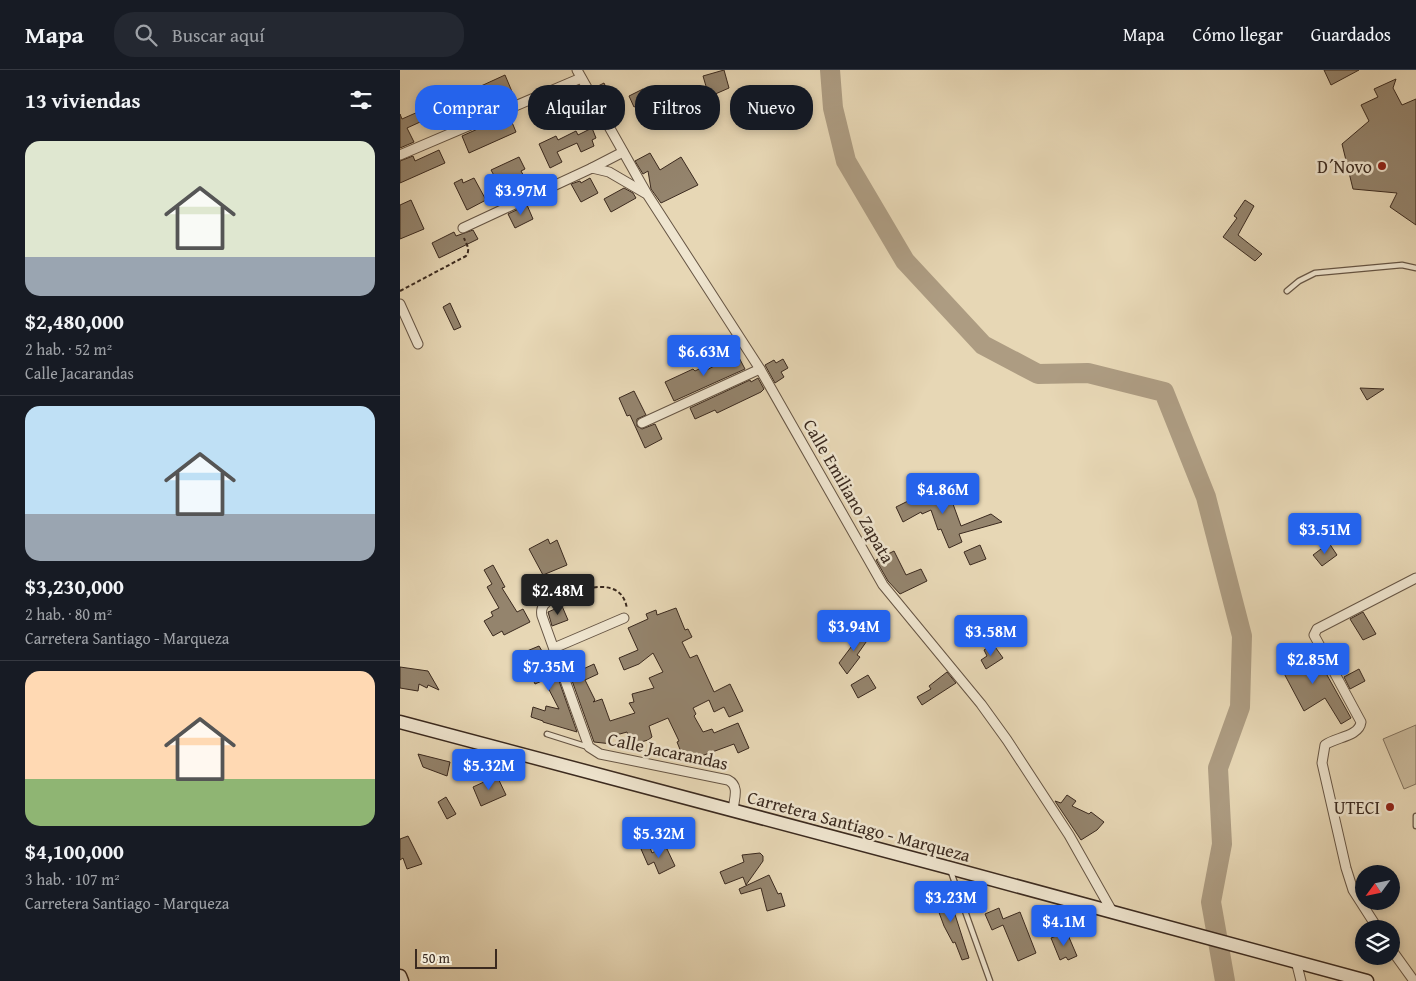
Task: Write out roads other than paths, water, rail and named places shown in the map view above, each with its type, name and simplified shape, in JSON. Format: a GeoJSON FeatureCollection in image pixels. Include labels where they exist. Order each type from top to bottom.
{"type":"FeatureCollection","features":[{"type":"Feature","properties":{"kind":"main road","name":"Carretera Santiago - Marqueza"},"geometry":{"type":"LineString","coordinates":[[400,722],[1367,981]]}},
{"type":"Feature","properties":{"kind":"main road"},"geometry":{"type":"LineString","coordinates":[[400,976],[402,981]]}},
{"type":"Feature","properties":{"kind":"street","name":"Calle Emiliano Zapata"},"geometry":{"type":"LineString","coordinates":[[579,74],[647,194],[760,369],[884,585],[981,704],[1007,740],[1069,835],[1113,913]]}},
{"type":"Feature","properties":{"kind":"street"},"geometry":{"type":"LineString","coordinates":[[400,155],[579,74]]}},
{"type":"Feature","properties":{"kind":"street"},"geometry":{"type":"LineString","coordinates":[[463,228],[623,152]]}},
{"type":"Feature","properties":{"kind":"street"},"geometry":{"type":"LineString","coordinates":[[592,168],[609,172],[647,194]]}},
{"type":"Feature","properties":{"kind":"street"},"geometry":{"type":"LineString","coordinates":[[400,304],[418,344]]}},
{"type":"Feature","properties":{"kind":"street"},"geometry":{"type":"LineString","coordinates":[[642,423],[760,369]]}},
{"type":"Feature","properties":{"kind":"street"},"geometry":{"type":"LineString","coordinates":[[1372,920],[1353,890],[1346,868],[1322,762],[1325,745],[1354,732],[1358,729],[1360,722],[1314,635],[1317,629],[1416,578]]}},
{"type":"Feature","properties":{"kind":"street","name":"Calle Jacarandas"},"geometry":{"type":"LineString","coordinates":[[553,598],[546,602],[541,612],[589,747],[600,754],[728,780],[732,782],[736,789],[733,810]]}},
{"type":"Feature","properties":{"kind":"street"},"geometry":{"type":"LineString","coordinates":[[554,648],[624,618]]}},
{"type":"Feature","properties":{"kind":"street"},"geometry":{"type":"LineString","coordinates":[[1296,961],[1301,981]]}},
{"type":"Feature","properties":{"kind":"street"},"geometry":{"type":"LineString","coordinates":[[1400,961],[1414,980]]}},
{"type":"Feature","properties":{"kind":"lane"},"geometry":{"type":"LineString","coordinates":[[1287,291],[1299,281],[1315,273],[1402,265],[1416,268]]}},
{"type":"Feature","properties":{"kind":"lane"},"geometry":{"type":"LineString","coordinates":[[547,734],[589,747]]}},
{"type":"Feature","properties":{"kind":"lane"},"geometry":{"type":"LineString","coordinates":[[1416,816],[1416,826]]}},
{"type":"Feature","properties":{"kind":"lane"},"geometry":{"type":"LineString","coordinates":[[950,868],[990,981]]}},
{"type":"Feature","properties":{"kind":"waterway"},"geometry":{"type":"LineString","coordinates":[[830,70],[833,108],[846,161],[905,261],[983,345],[1038,374],[1088,373],[1164,392],[1206,497],[1242,636],[1240,707],[1218,768],[1222,844],[1211,902],[1225,981]]}},
{"type":"Feature","properties":{"kind":"place","name":"D´Novo"},"geometry":{"type":"Point","coordinates":[1382,166]}},
{"type":"Feature","properties":{"kind":"place","name":"UTECI"},"geometry":{"type":"Point","coordinates":[1390,807]}}]}
